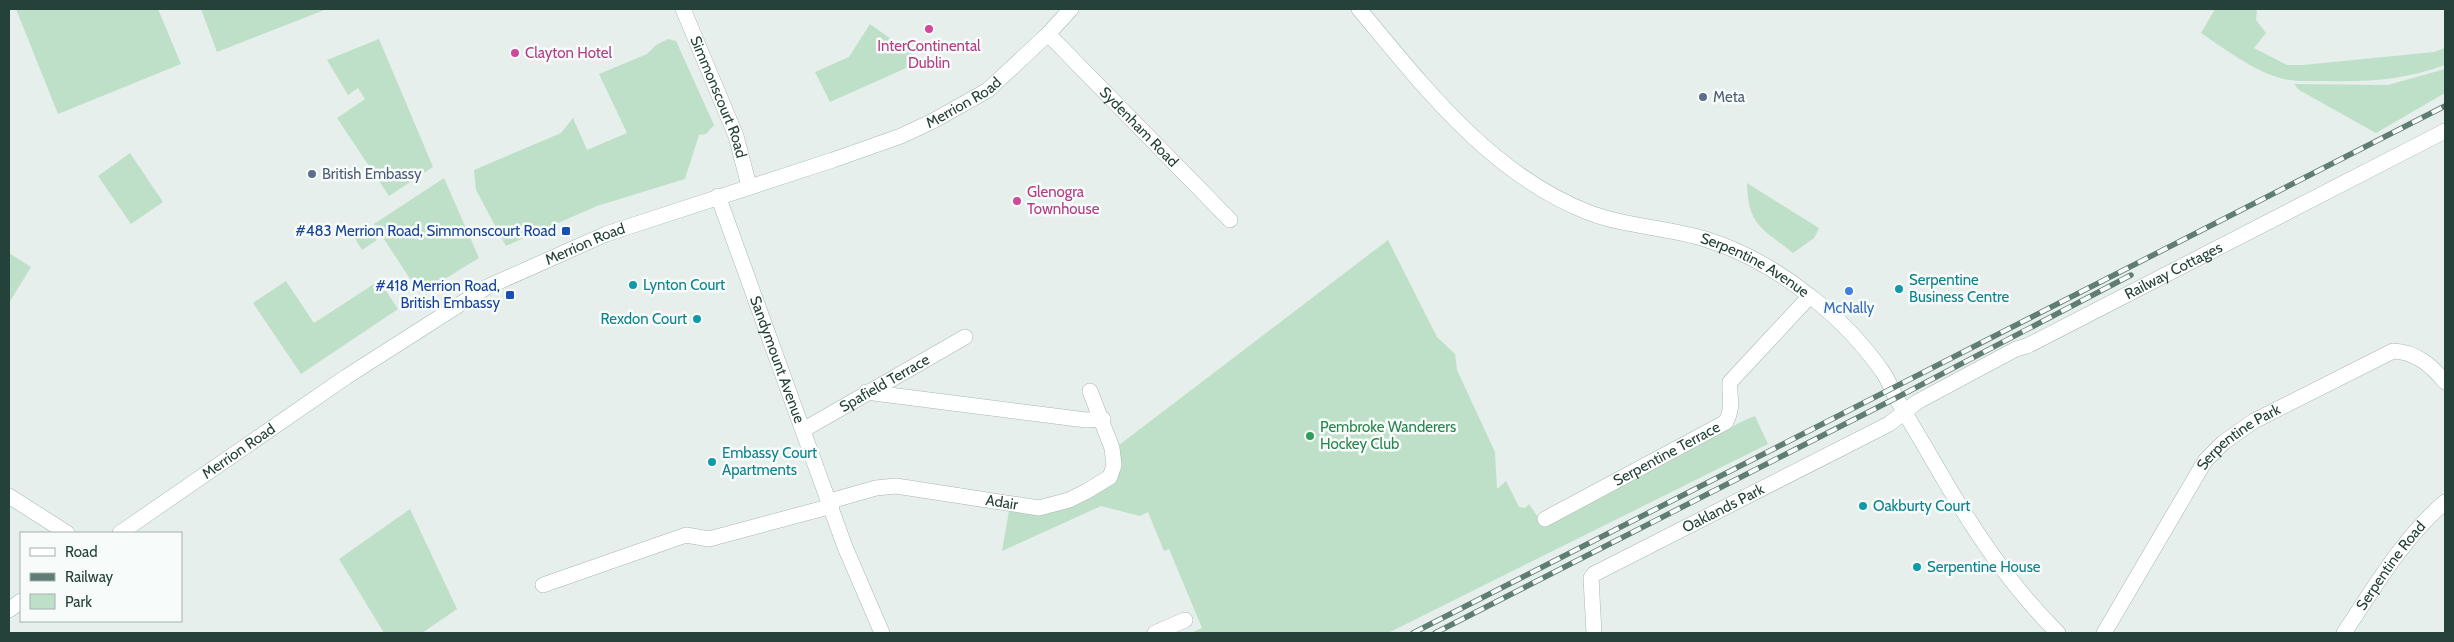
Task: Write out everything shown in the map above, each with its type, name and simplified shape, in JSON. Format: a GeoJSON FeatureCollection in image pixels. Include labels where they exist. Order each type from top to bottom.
{"type":"FeatureCollection","features":[{"type":"Feature","properties":{"kind":"street","name":"Simmonscourt Road"},"geometry":{"type":"LineString","coordinates":[[683,9],[736,136],[749,186]]}},
{"type":"Feature","properties":{"kind":"street","name":"Merrion Road"},"geometry":{"type":"LineString","coordinates":[[121,532],[346,377],[487,287],[606,234],[893,139],[940,118],[988,90],[1048,34],[1071,9]]}},
{"type":"Feature","properties":{"kind":"street","name":"Serpentine Avenue"},"geometry":{"type":"LineString","coordinates":[[1359,9],[1458,123],[1499,162],[1524,179],[1590,212],[1618,221],[1704,239],[1727,248],[1774,270],[1830,313],[1877,364],[1904,412],[1995,557],[2035,611],[2058,633]]}},
{"type":"Feature","properties":{"kind":"street","name":"Sydenham Road"},"geometry":{"type":"LineString","coordinates":[[1048,34],[1230,220]]}},
{"type":"Feature","properties":{"kind":"street","name":"Railway Cottages"},"geometry":{"type":"LineString","coordinates":[[1904,412],[1917,402],[2016,349],[2027,346],[2445,131]]}},
{"type":"Feature","properties":{"kind":"street","name":"Sandymount Avenue"},"geometry":{"type":"LineString","coordinates":[[718,196],[846,547],[882,633]]}},
{"type":"Feature","properties":{"kind":"street","name":"Serpentine Terrace"},"geometry":{"type":"LineString","coordinates":[[1545,519],[1726,422],[1732,403],[1730,382],[1810,296]]}},
{"type":"Feature","properties":{"kind":"street","name":"Spafield Terrace"},"geometry":{"type":"LineString","coordinates":[[803,430],[866,392],[965,337]]}},
{"type":"Feature","properties":{"kind":"street","name":"Serpentine Park"},"geometry":{"type":"LineString","coordinates":[[2104,633],[2205,461],[2238,431],[2254,420],[2393,352],[2403,352],[2426,361],[2445,382]]}},
{"type":"Feature","properties":{"kind":"street","name":"Adair"},"geometry":{"type":"LineString","coordinates":[[831,504],[876,488],[896,486],[1039,508],[1050,506],[1087,491],[1110,477],[1114,465],[1103,419],[1090,391]]}},
{"type":"Feature","properties":{"kind":"street"},"geometry":{"type":"LineString","coordinates":[[866,392],[1086,420],[1103,419]]}},
{"type":"Feature","properties":{"kind":"street","name":"Oaklands Park"},"geometry":{"type":"LineString","coordinates":[[1594,633],[1591,578],[1594,574],[1803,469],[1889,424],[1904,412]]}},
{"type":"Feature","properties":{"kind":"street"},"geometry":{"type":"LineString","coordinates":[[9,496],[65,532]]}},
{"type":"Feature","properties":{"kind":"street","name":"Serpentine Road"},"geometry":{"type":"LineString","coordinates":[[2344,633],[2400,551],[2430,515],[2445,502]]}},
{"type":"Feature","properties":{"kind":"street"},"geometry":{"type":"LineString","coordinates":[[543,585],[686,535],[709,539],[831,504]]}},
{"type":"Feature","properties":{"kind":"street"},"geometry":{"type":"LineString","coordinates":[[9,610],[20,602]]}},
{"type":"Feature","properties":{"kind":"street"},"geometry":{"type":"LineString","coordinates":[[1155,633],[1185,620]]}},
{"type":"Feature","properties":{"kind":"green space"},"geometry":{"type":"Polygon","coordinates":[[[16,9],[158,9],[181,64],[58,114],[16,9]]]}},
{"type":"Feature","properties":{"kind":"green space"},"geometry":{"type":"Polygon","coordinates":[[[201,9],[327,9],[217,52],[201,9]]]}},
{"type":"Feature","properties":{"kind":"green space"},"geometry":{"type":"Polygon","coordinates":[[[2215,9],[2257,9],[2256,20],[2266,33],[2254,48],[2287,65],[2434,52],[2445,48],[2445,65],[2415,74],[2386,79],[2303,81],[2280,78],[2259,70],[2201,33],[2215,9]]]}},
{"type":"Feature","properties":{"kind":"green space"},"geometry":{"type":"Polygon","coordinates":[[[870,24],[922,61],[830,102],[815,72],[849,57],[870,24]]]}},
{"type":"Feature","properties":{"kind":"green space"},"geometry":{"type":"Polygon","coordinates":[[[379,39],[433,167],[389,196],[337,118],[365,99],[358,88],[348,95],[327,60],[379,39]]]}},
{"type":"Feature","properties":{"kind":"green space"},"geometry":{"type":"Polygon","coordinates":[[[668,39],[676,41],[714,125],[706,134],[699,135],[685,179],[597,206],[506,246],[476,190],[474,170],[561,133],[573,118],[587,150],[627,133],[599,74],[647,54],[656,45],[668,39]]]}},
{"type":"Feature","properties":{"kind":"green space"},"geometry":{"type":"Polygon","coordinates":[[[2445,69],[2445,93],[2376,133],[2299,90],[2294,84],[2388,85],[2445,69]]]}},
{"type":"Feature","properties":{"kind":"green space"},"geometry":{"type":"Polygon","coordinates":[[[130,153],[163,202],[131,224],[98,176],[130,153]]]}},
{"type":"Feature","properties":{"kind":"green space"},"geometry":{"type":"Polygon","coordinates":[[[444,178],[479,258],[420,294],[374,224],[444,178]]]}},
{"type":"Feature","properties":{"kind":"green space"},"geometry":{"type":"Polygon","coordinates":[[[1747,183],[1819,228],[1814,238],[1793,253],[1765,231],[1759,225],[1750,209],[1747,183]]]}},
{"type":"Feature","properties":{"kind":"green space"},"geometry":{"type":"Polygon","coordinates":[[[369,228],[377,240],[362,250],[354,237],[369,228]]]}},
{"type":"Feature","properties":{"kind":"green space","name":"Pembroke Wanderers Hockey Club"},"geometry":{"type":"Polygon","coordinates":[[[1388,240],[1437,337],[1455,354],[1457,370],[1495,452],[1497,489],[1506,481],[1519,507],[1525,508],[1529,504],[1544,526],[1755,416],[1768,444],[1388,633],[1191,633],[1202,628],[1169,549],[1164,551],[1148,512],[1140,516],[1101,506],[1002,551],[1009,511],[1046,514],[1101,491],[1115,480],[1121,470],[1119,445],[1388,240]]]}},
{"type":"Feature","properties":{"kind":"green space"},"geometry":{"type":"Polygon","coordinates":[[[9,253],[31,267],[9,303],[9,253]]]}},
{"type":"Feature","properties":{"kind":"green space"},"geometry":{"type":"Polygon","coordinates":[[[286,281],[314,323],[377,282],[378,284],[381,283],[398,309],[301,374],[253,303],[286,281]]]}},
{"type":"Feature","properties":{"kind":"green space"},"geometry":{"type":"Polygon","coordinates":[[[410,509],[457,609],[422,633],[384,633],[339,559],[410,509]]]}},
{"type":"Feature","properties":{"kind":"railway"},"geometry":{"type":"LineString","coordinates":[[1413,633],[2445,106]]}},
{"type":"Feature","properties":{"kind":"railway"},"geometry":{"type":"LineString","coordinates":[[1435,633],[1896,398],[2131,275]]}},
{"type":"Feature","properties":{"kind":"place","name":"InterContinental Dublin"},"geometry":{"type":"Point","coordinates":[929,29]}},
{"type":"Feature","properties":{"kind":"place","name":"Clayton Hotel"},"geometry":{"type":"Point","coordinates":[515,53]}},
{"type":"Feature","properties":{"kind":"place","name":"Meta"},"geometry":{"type":"Point","coordinates":[1703,97]}},
{"type":"Feature","properties":{"kind":"place","name":"British Embassy"},"geometry":{"type":"Point","coordinates":[312,174]}},
{"type":"Feature","properties":{"kind":"place","name":"Glenogra Townhouse"},"geometry":{"type":"Point","coordinates":[1017,201]}},
{"type":"Feature","properties":{"kind":"place","name":"#483 Merrion Road, Simmonscourt Road"},"geometry":{"type":"Point","coordinates":[566,231]}},
{"type":"Feature","properties":{"kind":"place","name":"Lynton Court"},"geometry":{"type":"Point","coordinates":[633,285]}},
{"type":"Feature","properties":{"kind":"place","name":"Serpentine Business Centre"},"geometry":{"type":"Point","coordinates":[1899,289]}},
{"type":"Feature","properties":{"kind":"place","name":"McNally"},"geometry":{"type":"Point","coordinates":[1849,291]}},
{"type":"Feature","properties":{"kind":"place","name":"#418 Merrion Road, British Embassy"},"geometry":{"type":"Point","coordinates":[510,295]}},
{"type":"Feature","properties":{"kind":"place","name":"Rexdon Court"},"geometry":{"type":"Point","coordinates":[697,319]}},
{"type":"Feature","properties":{"kind":"place","name":"Pembroke Wanderers Hockey Club"},"geometry":{"type":"Point","coordinates":[1310,436]}},
{"type":"Feature","properties":{"kind":"place","name":"Embassy Court Apartments"},"geometry":{"type":"Point","coordinates":[712,462]}},
{"type":"Feature","properties":{"kind":"place","name":"Oakburty Court"},"geometry":{"type":"Point","coordinates":[1863,506]}},
{"type":"Feature","properties":{"kind":"place","name":"Serpentine House"},"geometry":{"type":"Point","coordinates":[1917,567]}}]}
